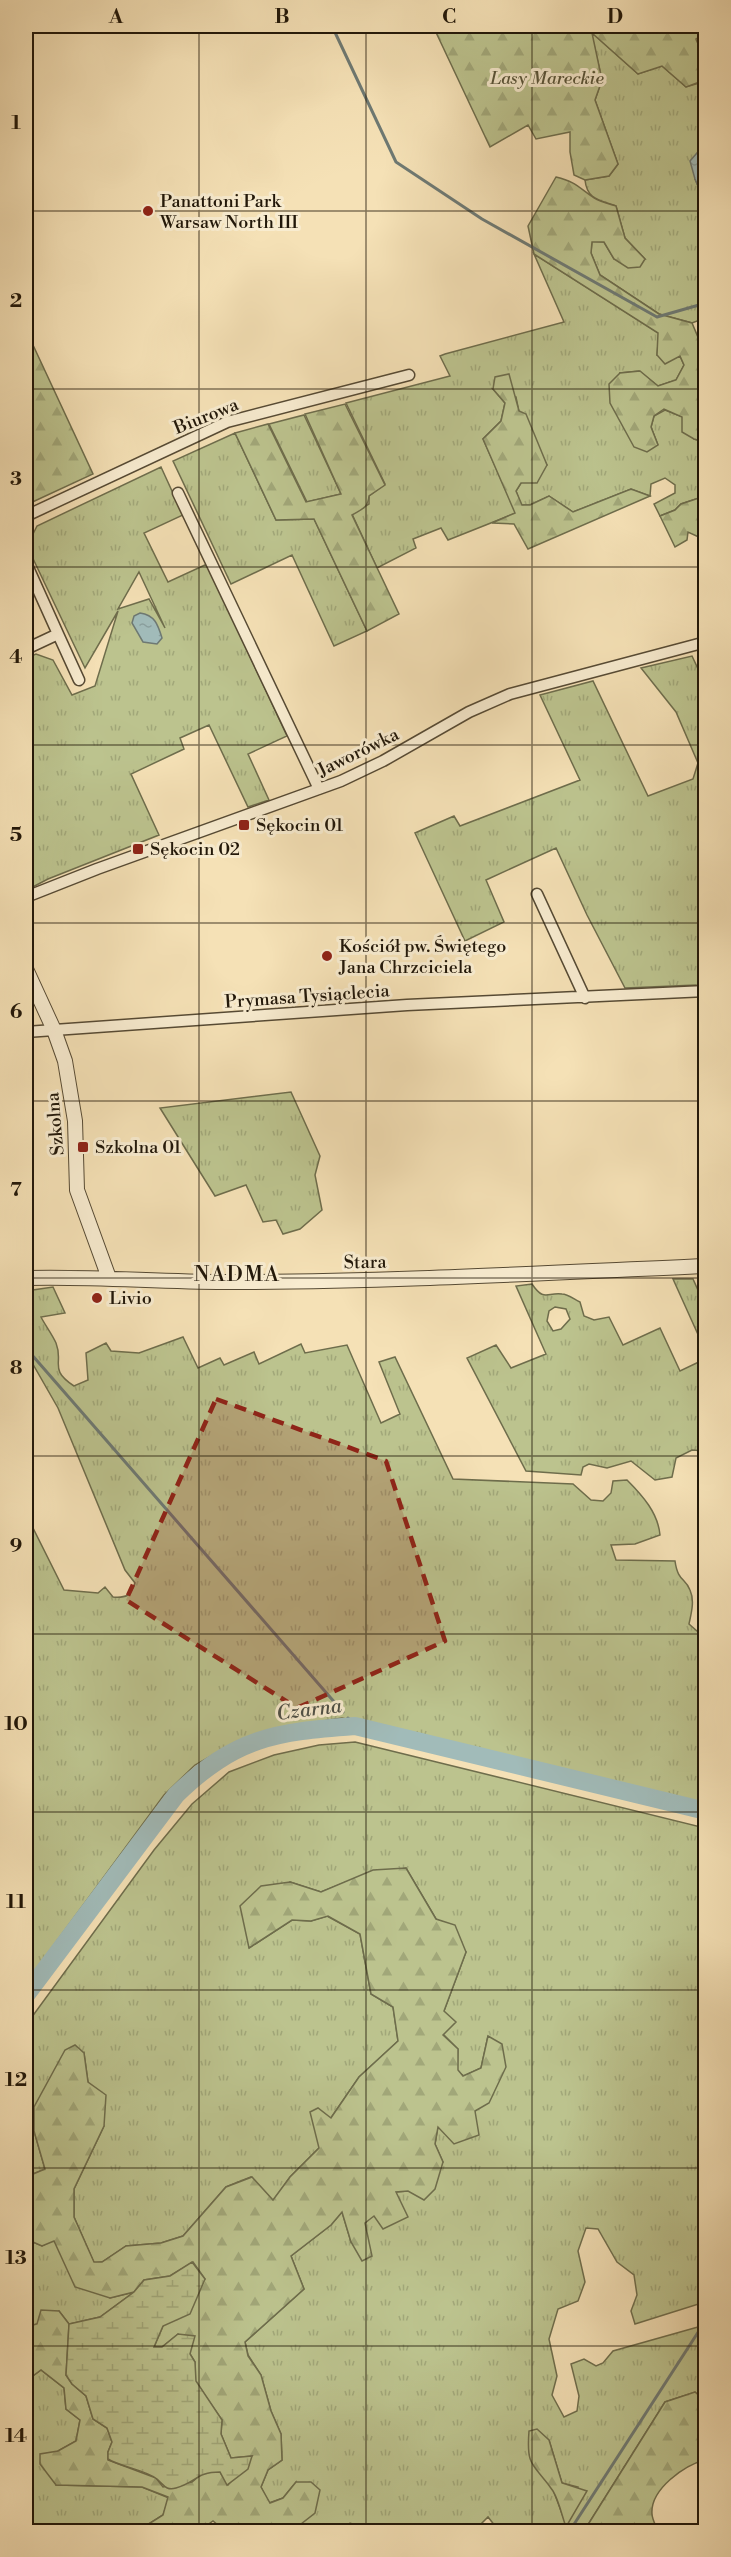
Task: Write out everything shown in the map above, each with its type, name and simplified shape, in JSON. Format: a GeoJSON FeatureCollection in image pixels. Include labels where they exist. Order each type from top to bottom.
{"type":"FeatureCollection","features":[{"type":"Feature","properties":{"kind":"street","name":"Biurowa"},"geometry":{"type":"LineString","coordinates":[[26,516],[227,422],[409,375]]}},
{"type":"Feature","properties":{"kind":"street"},"geometry":{"type":"LineString","coordinates":[[178,493],[319,789]]}},
{"type":"Feature","properties":{"kind":"street"},"geometry":{"type":"LineString","coordinates":[[26,563],[79,680]]}},
{"type":"Feature","properties":{"kind":"street"},"geometry":{"type":"LineString","coordinates":[[26,649],[58,634]]}},
{"type":"Feature","properties":{"kind":"street","name":"Jaworówka"},"geometry":{"type":"LineString","coordinates":[[26,897],[97,868],[319,789],[383,761],[470,712],[510,694],[705,642]]}},
{"type":"Feature","properties":{"kind":"street"},"geometry":{"type":"LineString","coordinates":[[537,894],[585,998]]}},
{"type":"Feature","properties":{"kind":"street","name":"Szkolna"},"geometry":{"type":"LineString","coordinates":[[26,969],[54,1030],[65,1061],[72,1098],[77,1190],[109,1278]]}},
{"type":"Feature","properties":{"kind":"street","name":"Prymasa Tysiąclecia"},"geometry":{"type":"LineString","coordinates":[[26,1032],[407,1005],[705,991]]}},
{"type":"Feature","properties":{"kind":"street","name":"Stara"},"geometry":{"type":"LineString","coordinates":[[26,1278],[224,1282],[419,1280],[705,1266]]}},
{"type":"Feature","properties":{"kind":"highlighted area"},"geometry":{"type":"Polygon","coordinates":[[[216,1399],[386,1461],[445,1641],[297,1708],[126,1600],[216,1399]]]}},
{"type":"Feature","properties":{"kind":"green space","name":"Lasy Mareckie"},"geometry":{"type":"Polygon","coordinates":[[[433,26],[705,26],[705,33],[696,39],[705,61],[705,80],[686,87],[662,66],[638,74],[592,33],[602,80],[595,100],[618,164],[609,176],[585,180],[574,175],[570,152],[570,132],[536,139],[528,125],[490,147],[433,26]]]}},
{"type":"Feature","properties":{"kind":"green space"},"geometry":{"type":"Polygon","coordinates":[[[591,32],[638,74],[662,66],[686,87],[706,81],[705,146],[703,146],[695,179],[705,202],[705,318],[692,323],[659,314],[600,275],[591,253],[592,241],[604,242],[614,259],[645,259],[625,238],[616,206],[595,198],[586,187],[585,180],[609,176],[618,164],[595,100],[602,80],[591,32]]]}},
{"type":"Feature","properties":{"kind":"green space"},"geometry":{"type":"Polygon","coordinates":[[[556,177],[573,183],[596,199],[616,206],[625,238],[645,259],[640,267],[628,268],[614,259],[604,242],[592,242],[591,253],[600,275],[659,314],[692,323],[705,354],[705,442],[682,432],[682,417],[664,409],[654,416],[651,427],[658,445],[647,452],[634,447],[610,403],[609,384],[620,373],[640,371],[658,386],[676,380],[684,365],[680,356],[665,364],[657,355],[658,333],[534,254],[528,226],[556,177]]]}},
{"type":"Feature","properties":{"kind":"green space"},"geometry":{"type":"Polygon","coordinates":[[[534,254],[659,333],[657,355],[680,356],[684,365],[676,380],[658,386],[639,371],[620,373],[658,445],[651,427],[654,416],[665,410],[683,417],[694,439],[705,442],[705,496],[681,504],[675,510],[660,516],[654,504],[675,493],[675,485],[665,478],[651,484],[650,496],[631,489],[573,512],[549,496],[530,505],[521,505],[516,491],[521,483],[547,465],[519,412],[516,397],[493,389],[505,403],[501,421],[483,439],[516,513],[448,540],[441,528],[413,539],[416,548],[377,568],[352,514],[369,504],[369,496],[385,484],[346,403],[450,376],[440,356],[445,354],[564,322],[534,254]]]}},
{"type":"Feature","properties":{"kind":"green space"},"geometry":{"type":"Polygon","coordinates":[[[26,330],[93,474],[26,505],[26,330]]]}},
{"type":"Feature","properties":{"kind":"green space"},"geometry":{"type":"Polygon","coordinates":[[[509,374],[519,411],[526,414],[547,465],[537,483],[521,483],[516,491],[522,505],[530,505],[549,496],[573,512],[631,489],[650,496],[528,549],[514,524],[492,523],[515,513],[483,439],[501,421],[505,403],[493,389],[495,377],[509,374]]]}},
{"type":"Feature","properties":{"kind":"green space"},"geometry":{"type":"Polygon","coordinates":[[[345,404],[385,485],[369,496],[364,508],[352,515],[399,614],[367,631],[314,519],[276,520],[235,433],[268,424],[306,502],[341,494],[305,414],[345,404]]]}},
{"type":"Feature","properties":{"kind":"green space"},"geometry":{"type":"Polygon","coordinates":[[[304,415],[341,494],[307,502],[269,424],[304,415]]]}},
{"type":"Feature","properties":{"kind":"green space"},"geometry":{"type":"Polygon","coordinates":[[[235,433],[276,520],[314,519],[367,631],[334,646],[292,555],[231,584],[173,461],[235,433]]]}},
{"type":"Feature","properties":{"kind":"green space"},"geometry":{"type":"Polygon","coordinates":[[[161,467],[183,515],[144,533],[168,582],[207,564],[287,736],[248,754],[269,800],[248,807],[209,725],[180,738],[184,749],[131,774],[159,835],[48,879],[27,890],[26,658],[36,654],[53,660],[72,695],[95,686],[118,611],[85,668],[27,546],[37,526],[161,467]],[[139,572],[118,609],[149,599],[165,628],[139,572]]]}},
{"type":"Feature","properties":{"kind":"green space"},"geometry":{"type":"Polygon","coordinates":[[[705,496],[705,534],[701,538],[688,532],[687,540],[675,547],[660,516],[675,510],[681,504],[705,496]]]}},
{"type":"Feature","properties":{"kind":"green space"},"geometry":{"type":"Polygon","coordinates":[[[692,656],[706,686],[705,1006],[696,985],[625,988],[587,915],[556,848],[486,880],[504,922],[465,941],[415,833],[454,816],[460,826],[580,780],[540,695],[593,681],[648,796],[693,779],[698,763],[676,712],[641,668],[692,656]]]}},
{"type":"Feature","properties":{"kind":"green space"},"geometry":{"type":"Polygon","coordinates":[[[291,1092],[320,1156],[315,1175],[322,1210],[300,1229],[283,1234],[276,1220],[263,1222],[246,1185],[215,1196],[160,1108],[291,1092]]]}},
{"type":"Feature","properties":{"kind":"green space"},"geometry":{"type":"Polygon","coordinates":[[[673,1279],[693,1279],[705,1306],[705,1350],[673,1279]]]}},
{"type":"Feature","properties":{"kind":"green space"},"geometry":{"type":"Polygon","coordinates":[[[532,1284],[543,1295],[567,1295],[580,1302],[584,1316],[594,1320],[609,1317],[623,1345],[660,1328],[680,1371],[705,1359],[705,1451],[692,1450],[676,1458],[672,1477],[655,1480],[631,1461],[607,1468],[589,1464],[583,1467],[581,1475],[526,1471],[467,1358],[496,1345],[511,1368],[546,1354],[516,1286],[532,1284]],[[555,1307],[549,1311],[547,1321],[553,1331],[561,1329],[570,1319],[566,1309],[555,1307]]]}},
{"type":"Feature","properties":{"kind":"green space"},"geometry":{"type":"Polygon","coordinates":[[[53,1287],[65,1313],[41,1317],[56,1343],[61,1375],[74,1386],[88,1380],[86,1353],[106,1343],[111,1351],[139,1353],[183,1337],[198,1368],[220,1358],[224,1365],[254,1352],[259,1364],[301,1344],[305,1353],[347,1345],[381,1423],[400,1414],[379,1362],[395,1357],[453,1479],[573,1484],[591,1500],[603,1501],[611,1493],[613,1481],[627,1480],[653,1512],[660,1535],[635,1544],[611,1545],[616,1560],[675,1561],[678,1573],[691,1594],[692,1607],[689,1624],[705,1638],[705,1804],[342,1718],[279,1728],[234,1743],[195,1765],[164,1795],[26,1983],[26,1514],[64,1590],[98,1593],[105,1587],[113,1597],[121,1597],[132,1591],[135,1583],[125,1570],[58,1408],[26,1352],[26,1291],[53,1287]]]}},
{"type":"Feature","properties":{"kind":"green space"},"geometry":{"type":"Polygon","coordinates":[[[355,1742],[705,1828],[705,2302],[635,2324],[631,2311],[637,2295],[634,2275],[617,2262],[598,2229],[586,2228],[578,2251],[585,2282],[578,2301],[558,2309],[549,2339],[557,2376],[552,2395],[564,2417],[577,2411],[579,2396],[571,2364],[584,2359],[596,2366],[603,2363],[613,2351],[705,2325],[705,2401],[695,2392],[665,2402],[584,2531],[499,2531],[488,2517],[474,2531],[374,2531],[350,2523],[343,2531],[292,2531],[301,2526],[296,2482],[283,2498],[269,2503],[261,2487],[268,2470],[282,2460],[281,2434],[271,2411],[261,2375],[248,2355],[245,2342],[304,2289],[291,2256],[331,2225],[342,2212],[351,2242],[365,2223],[395,2192],[408,2191],[443,2162],[435,2144],[438,2126],[475,2111],[488,2036],[481,2068],[464,2076],[457,2071],[458,2049],[443,2034],[444,2011],[466,1952],[436,1919],[406,1868],[346,1882],[321,1892],[290,1882],[249,1948],[292,1920],[311,1921],[327,1916],[360,1934],[371,1994],[393,2007],[398,2041],[359,2077],[330,2119],[319,2148],[290,2177],[273,2201],[251,2177],[226,2187],[183,2236],[161,2243],[126,2246],[102,2262],[94,2263],[74,2217],[74,2189],[104,2126],[88,2082],[84,2053],[34,2131],[45,2169],[26,2177],[26,2025],[154,1850],[192,1804],[229,1772],[274,1755],[319,1745],[355,1742]],[[549,2440],[554,2492],[567,2527],[578,2487],[562,2483],[549,2440]]]}},
{"type":"Feature","properties":{"kind":"green space"},"geometry":{"type":"Polygon","coordinates":[[[406,1868],[436,1919],[455,1925],[466,1952],[444,2011],[456,2022],[443,2035],[458,2049],[458,2070],[463,2076],[481,2068],[488,2036],[502,2044],[506,2067],[489,2103],[475,2111],[479,2135],[454,2144],[438,2127],[435,2144],[443,2162],[435,2189],[424,2200],[408,2191],[396,2192],[408,2217],[383,2229],[374,2216],[365,2223],[372,2256],[362,2261],[351,2242],[342,2212],[331,2225],[291,2256],[304,2289],[245,2342],[248,2356],[261,2375],[271,2411],[281,2434],[282,2460],[268,2470],[261,2487],[270,2503],[283,2498],[296,2482],[311,2482],[320,2490],[315,2513],[292,2531],[225,2531],[213,2521],[199,2531],[123,2531],[144,2527],[163,2515],[168,2497],[142,2487],[56,2485],[40,2464],[40,2454],[58,2451],[76,2441],[80,2420],[66,2409],[64,2388],[41,2370],[26,2381],[26,2327],[37,2324],[41,2310],[59,2311],[69,2324],[66,2375],[72,2384],[86,2396],[93,2419],[107,2428],[112,2442],[108,2460],[156,2478],[163,2487],[192,2482],[204,2472],[220,2472],[228,2485],[252,2456],[231,2458],[221,2434],[222,2420],[195,2381],[195,2362],[178,2334],[162,2347],[154,2347],[163,2326],[205,2279],[193,2262],[170,2276],[144,2280],[134,2292],[110,2298],[75,2287],[54,2241],[42,2246],[26,2239],[26,2177],[45,2169],[34,2131],[34,2107],[65,2050],[75,2045],[84,2053],[88,2082],[106,2095],[104,2126],[74,2189],[74,2217],[94,2262],[102,2262],[126,2246],[161,2243],[183,2236],[226,2187],[252,2177],[273,2200],[290,2177],[319,2148],[310,2112],[318,2108],[331,2118],[359,2077],[398,2041],[393,2007],[371,1994],[360,1934],[328,1916],[311,1921],[292,1920],[249,1948],[240,1906],[261,1886],[290,1882],[321,1892],[373,1870],[406,1868]]]}},
{"type":"Feature","properties":{"kind":"green space"},"geometry":{"type":"Polygon","coordinates":[[[26,2239],[42,2246],[54,2240],[110,2298],[134,2292],[100,2317],[69,2324],[59,2311],[37,2324],[26,2327],[26,2239]]]}},
{"type":"Feature","properties":{"kind":"green space"},"geometry":{"type":"Polygon","coordinates":[[[192,2262],[205,2279],[190,2314],[163,2326],[154,2347],[162,2347],[178,2334],[195,2336],[190,2354],[195,2362],[196,2381],[222,2420],[221,2434],[231,2458],[252,2456],[248,2469],[227,2485],[220,2472],[212,2472],[201,2475],[183,2486],[170,2489],[152,2476],[108,2459],[112,2442],[107,2428],[93,2419],[86,2396],[72,2384],[66,2375],[69,2324],[100,2317],[134,2292],[144,2280],[170,2276],[192,2262]]]}},
{"type":"Feature","properties":{"kind":"green space"},"geometry":{"type":"Polygon","coordinates":[[[41,2370],[64,2388],[66,2409],[80,2420],[76,2441],[58,2451],[56,2485],[142,2487],[169,2498],[163,2515],[144,2527],[123,2531],[36,2531],[30,2517],[26,2519],[26,2381],[41,2370]]]}},
{"type":"Feature","properties":{"kind":"green space"},"geometry":{"type":"Polygon","coordinates":[[[695,2392],[705,2401],[705,2460],[679,2473],[663,2487],[657,2496],[652,2514],[658,2531],[584,2531],[665,2402],[695,2392]]]}},
{"type":"Feature","properties":{"kind":"green space"},"geometry":{"type":"Polygon","coordinates":[[[537,2429],[549,2440],[562,2483],[587,2491],[566,2527],[555,2495],[530,2459],[529,2431],[537,2429]]]}},
{"type":"Feature","properties":{"kind":"water"},"geometry":{"type":"Polygon","coordinates":[[[703,146],[706,146],[705,202],[690,161],[703,146]]]}},
{"type":"Feature","properties":{"kind":"water"},"geometry":{"type":"Polygon","coordinates":[[[140,613],[152,618],[157,625],[162,638],[157,644],[143,642],[132,623],[134,616],[140,613]]]}},
{"type":"Feature","properties":{"kind":"waterway"},"geometry":{"type":"LineString","coordinates":[[332,26],[396,162],[482,219],[657,317],[706,303]]}},
{"type":"Feature","properties":{"kind":"waterway"},"geometry":{"type":"LineString","coordinates":[[699,26],[704,35]]}},
{"type":"Feature","properties":{"kind":"waterway"},"geometry":{"type":"LineString","coordinates":[[26,1351],[32,1355],[343,1712]]}},
{"type":"Feature","properties":{"kind":"waterway"},"geometry":{"type":"LineString","coordinates":[[348,1718],[355,1726]]}},
{"type":"Feature","properties":{"kind":"waterway","name":"Czarna"},"geometry":{"type":"LineString","coordinates":[[26,1995],[176,1795],[218,1761],[238,1749],[279,1735],[355,1726],[706,1811]]}},
{"type":"Feature","properties":{"kind":"waterway"},"geometry":{"type":"LineString","coordinates":[[569,2532],[706,2320]]}},
{"type":"Feature","properties":{"kind":"place","name":"Panattoni Park Warsaw North III"},"geometry":{"type":"Point","coordinates":[148,211]}},
{"type":"Feature","properties":{"kind":"place","name":"Sękocin 01"},"geometry":{"type":"Point","coordinates":[244,825]}},
{"type":"Feature","properties":{"kind":"place","name":"Sękocin 02"},"geometry":{"type":"Point","coordinates":[138,849]}},
{"type":"Feature","properties":{"kind":"place","name":"Kościół pw. Świętego Jana Chrzciciela"},"geometry":{"type":"Point","coordinates":[327,956]}},
{"type":"Feature","properties":{"kind":"place","name":"Szkolna 01"},"geometry":{"type":"Point","coordinates":[83,1147]}},
{"type":"Feature","properties":{"kind":"place","name":"Livio"},"geometry":{"type":"Point","coordinates":[97,1298]}},
{"type":"Feature","properties":{"kind":"district","name":"NADMA"},"geometry":{"type":"Point","coordinates":[237,1274]}}]}
